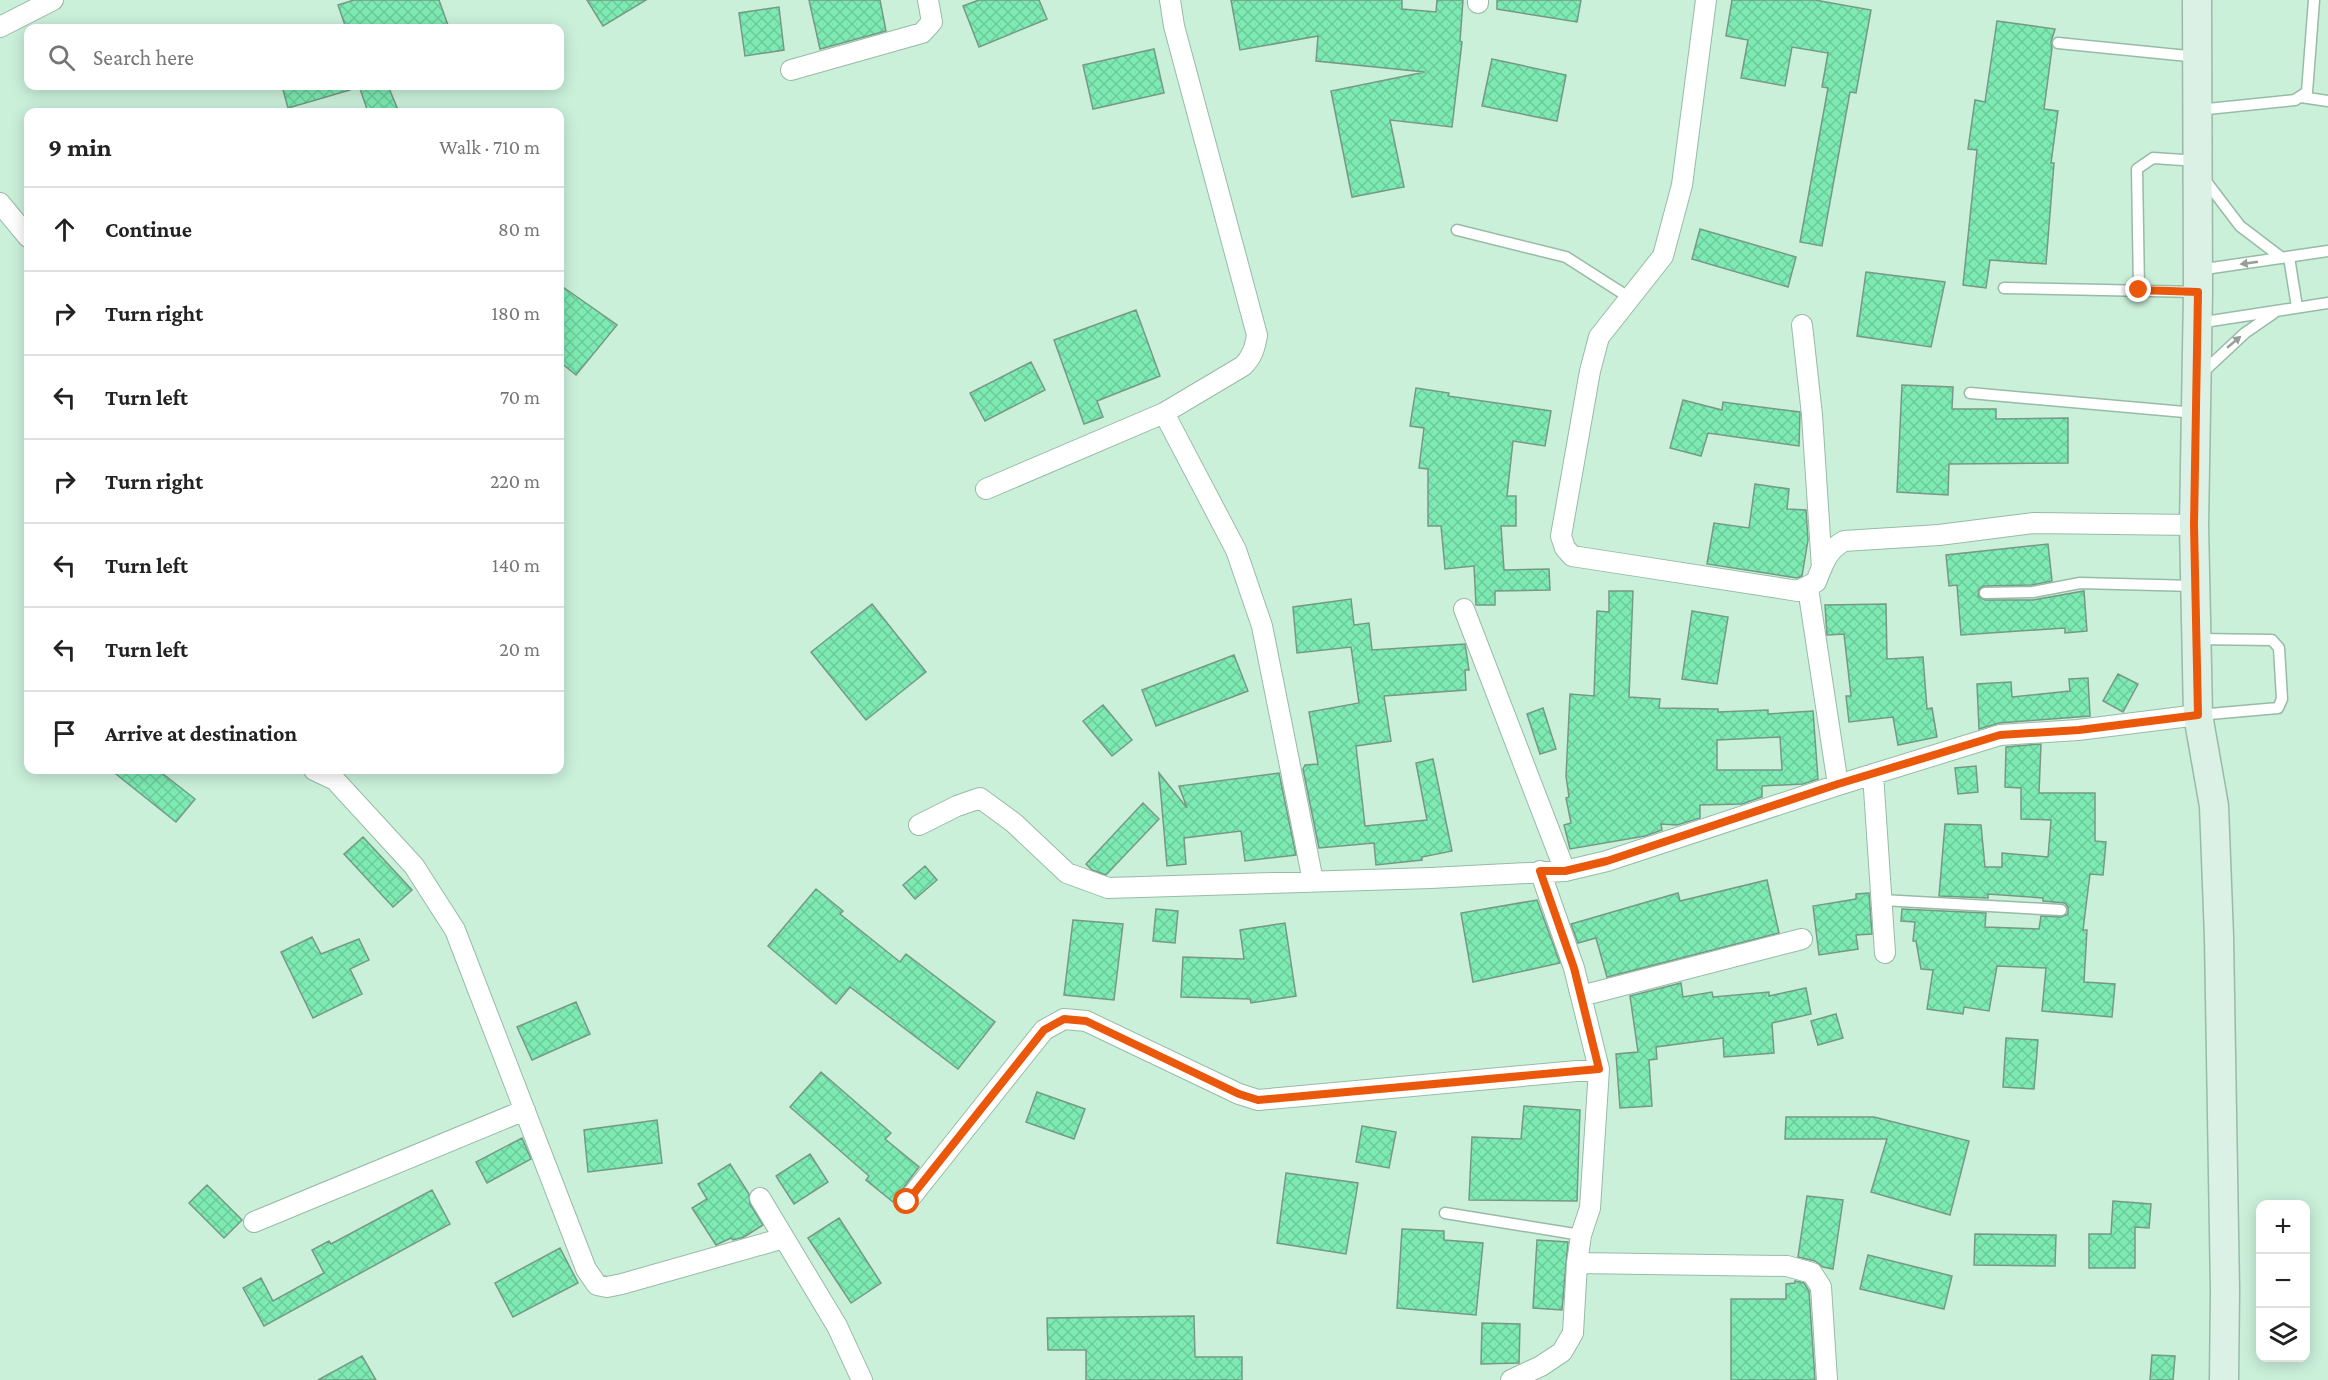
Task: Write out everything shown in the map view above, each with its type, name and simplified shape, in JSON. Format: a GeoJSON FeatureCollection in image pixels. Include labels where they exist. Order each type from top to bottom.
{"type":"FeatureCollection","features":[{"type":"Feature","properties":{"kind":"street"},"geometry":{"type":"LineString","coordinates":[[0,27],[53,0]]}},
{"type":"Feature","properties":{"kind":"street"},"geometry":{"type":"LineString","coordinates":[[790,70],[922,33],[932,22],[928,0]]}},
{"type":"Feature","properties":{"kind":"street"},"geometry":{"type":"LineString","coordinates":[[986,489],[1164,413],[1243,366],[1251,357],[1257,335],[1174,26],[1170,0]]}},
{"type":"Feature","properties":{"kind":"street"},"geometry":{"type":"LineString","coordinates":[[1706,0],[1682,185],[1663,256],[1599,337],[1590,371],[1561,536],[1564,548],[1572,556],[1785,591],[1808,588],[1816,582],[1826,555],[1833,547],[1844,541],[1939,536],[2034,523],[2194,525]]}},
{"type":"Feature","properties":{"kind":"street"},"geometry":{"type":"LineString","coordinates":[[2198,0],[2195,586],[2198,715],[2214,806],[2225,1279],[2224,1380]]}},
{"type":"Feature","properties":{"kind":"street"},"geometry":{"type":"LineString","coordinates":[[0,203],[24,232]]}},
{"type":"Feature","properties":{"kind":"street"},"geometry":{"type":"LineString","coordinates":[[1802,325],[1812,415],[1822,568]]}},
{"type":"Feature","properties":{"kind":"street"},"geometry":{"type":"LineString","coordinates":[[1164,413],[1236,550],[1262,626],[1312,881]]}},
{"type":"Feature","properties":{"kind":"street"},"geometry":{"type":"LineString","coordinates":[[1808,588],[1838,784]]}},
{"type":"Feature","properties":{"kind":"street"},"geometry":{"type":"LineString","coordinates":[[1464,609],[1565,871]]}},
{"type":"Feature","properties":{"kind":"street"},"geometry":{"type":"LineString","coordinates":[[919,825],[957,806],[980,798],[1014,824],[1067,873],[1108,888],[1431,878],[1565,871],[1607,861],[1838,784],[2000,735],[2079,730],[2198,715]]}},
{"type":"Feature","properties":{"kind":"street"},"geometry":{"type":"LineString","coordinates":[[322,774],[335,780],[407,857],[455,930],[586,1269],[597,1285],[607,1287],[622,1284],[784,1238]]}},
{"type":"Feature","properties":{"kind":"street"},"geometry":{"type":"LineString","coordinates":[[1873,774],[1885,953]]}},
{"type":"Feature","properties":{"kind":"street"},"geometry":{"type":"LineString","coordinates":[[1511,1380],[1541,1366],[1562,1352],[1573,1333],[1577,1263],[1581,1235],[1590,1209],[1599,1069],[1581,996],[1540,871]]}},
{"type":"Feature","properties":{"kind":"street"},"geometry":{"type":"LineString","coordinates":[[1581,996],[1802,939]]}},
{"type":"Feature","properties":{"kind":"street"},"geometry":{"type":"LineString","coordinates":[[907,1202],[1044,1030],[1064,1019],[1086,1021],[1239,1094],[1258,1100],[1599,1069]]}},
{"type":"Feature","properties":{"kind":"street"},"geometry":{"type":"LineString","coordinates":[[254,1222],[525,1110]]}},
{"type":"Feature","properties":{"kind":"street"},"geometry":{"type":"LineString","coordinates":[[760,1198],[837,1326],[862,1380]]}},
{"type":"Feature","properties":{"kind":"street"},"geometry":{"type":"LineString","coordinates":[[1577,1263],[1788,1266],[1812,1273],[1821,1287],[1827,1380]]}},
{"type":"Feature","properties":{"kind":"lane"},"geometry":{"type":"LineString","coordinates":[[2198,110],[2295,100],[2307,92],[2314,0]]}},
{"type":"Feature","properties":{"kind":"lane"},"geometry":{"type":"LineString","coordinates":[[2058,43],[2198,57]]}},
{"type":"Feature","properties":{"kind":"lane"},"geometry":{"type":"LineString","coordinates":[[2301,97],[2328,101]]}},
{"type":"Feature","properties":{"kind":"lane"},"geometry":{"type":"LineString","coordinates":[[2139,290],[2137,169],[2153,158],[2198,165],[2240,226],[2286,257],[2297,308]]}},
{"type":"Feature","properties":{"kind":"lane"},"geometry":{"type":"LineString","coordinates":[[1457,230],[1566,256],[1630,298]]}},
{"type":"Feature","properties":{"kind":"lane"},"geometry":{"type":"LineString","coordinates":[[2004,288],[2139,290],[2198,281],[2286,257],[2328,251]]}},
{"type":"Feature","properties":{"kind":"lane"},"geometry":{"type":"LineString","coordinates":[[2198,323],[2328,303]]}},
{"type":"Feature","properties":{"kind":"lane"},"geometry":{"type":"LineString","coordinates":[[2197,379],[2230,345],[2277,311]]}},
{"type":"Feature","properties":{"kind":"lane"},"geometry":{"type":"LineString","coordinates":[[1970,393],[2196,413]]}},
{"type":"Feature","properties":{"kind":"lane"},"geometry":{"type":"LineString","coordinates":[[1985,593],[2033,592],[2080,583],[2195,586]]}},
{"type":"Feature","properties":{"kind":"lane"},"geometry":{"type":"LineString","coordinates":[[2196,639],[2272,640],[2279,648],[2282,699],[2278,708],[2198,715]]}},
{"type":"Feature","properties":{"kind":"lane"},"geometry":{"type":"LineString","coordinates":[[1882,900],[2061,910]]}},
{"type":"Feature","properties":{"kind":"lane"},"geometry":{"type":"LineString","coordinates":[[1446,1213],[1581,1235]]}},
{"type":"Feature","properties":{"kind":"building"},"geometry":{"type":"Polygon","coordinates":[[[354,0],[439,0],[448,24],[345,24],[338,5],[354,0]]]}},
{"type":"Feature","properties":{"kind":"building"},"geometry":{"type":"Polygon","coordinates":[[[587,0],[646,0],[603,26],[587,0]]]}},
{"type":"Feature","properties":{"kind":"building"},"geometry":{"type":"Polygon","coordinates":[[[809,0],[880,0],[886,31],[820,49],[809,0]]]}},
{"type":"Feature","properties":{"kind":"building"},"geometry":{"type":"Polygon","coordinates":[[[979,0],[1039,0],[1047,19],[979,47],[963,6],[979,0]]]}},
{"type":"Feature","properties":{"kind":"building"},"geometry":{"type":"Polygon","coordinates":[[[1231,0],[1402,0],[1402,9],[1436,12],[1437,0],[1463,0],[1460,41],[1462,42],[1452,127],[1390,120],[1404,187],[1352,197],[1331,91],[1425,72],[1316,61],[1318,36],[1240,50],[1231,0]]]}},
{"type":"Feature","properties":{"kind":"building"},"geometry":{"type":"Polygon","coordinates":[[[1497,0],[1581,0],[1577,22],[1497,9],[1497,0]]]}},
{"type":"Feature","properties":{"kind":"building"},"geometry":{"type":"Polygon","coordinates":[[[1732,0],[1815,0],[1871,10],[1856,93],[1850,92],[1822,246],[1800,242],[1828,88],[1822,87],[1828,53],[1792,47],[1785,86],[1741,78],[1748,40],[1726,36],[1732,0]]]}},
{"type":"Feature","properties":{"kind":"building"},"geometry":{"type":"Polygon","coordinates":[[[779,7],[784,50],[745,56],[739,13],[779,7]]]}},
{"type":"Feature","properties":{"kind":"building"},"geometry":{"type":"Polygon","coordinates":[[[1997,21],[2055,29],[2051,42],[2044,109],[2058,111],[2051,163],[2054,163],[2046,264],[1990,260],[1986,288],[1963,285],[1977,150],[1968,149],[1975,100],[1985,102],[1997,21]]]}},
{"type":"Feature","properties":{"kind":"building"},"geometry":{"type":"Polygon","coordinates":[[[1154,49],[1164,93],[1093,109],[1083,65],[1154,49]]]}},
{"type":"Feature","properties":{"kind":"building"},"geometry":{"type":"Polygon","coordinates":[[[1492,59],[1566,75],[1557,121],[1482,106],[1492,59]]]}},
{"type":"Feature","properties":{"kind":"building"},"geometry":{"type":"Polygon","coordinates":[[[283,90],[350,90],[288,108],[283,90]]]}},
{"type":"Feature","properties":{"kind":"building"},"geometry":{"type":"Polygon","coordinates":[[[360,90],[390,90],[397,108],[367,108],[360,90]]]}},
{"type":"Feature","properties":{"kind":"building"},"geometry":{"type":"Polygon","coordinates":[[[1700,229],[1796,257],[1788,287],[1692,259],[1700,229]]]}},
{"type":"Feature","properties":{"kind":"building"},"geometry":{"type":"Polygon","coordinates":[[[1866,272],[1945,282],[1931,347],[1857,336],[1866,272]]]}},
{"type":"Feature","properties":{"kind":"building"},"geometry":{"type":"Polygon","coordinates":[[[564,288],[617,325],[576,375],[564,365],[564,288]]]}},
{"type":"Feature","properties":{"kind":"building"},"geometry":{"type":"Polygon","coordinates":[[[1136,310],[1160,376],[1097,401],[1103,417],[1084,424],[1054,340],[1136,310]]]}},
{"type":"Feature","properties":{"kind":"building"},"geometry":{"type":"Polygon","coordinates":[[[1031,362],[1045,390],[985,421],[970,393],[1031,362]]]}},
{"type":"Feature","properties":{"kind":"building"},"geometry":{"type":"Polygon","coordinates":[[[1902,385],[1953,387],[1952,409],[1996,409],[1996,419],[2068,418],[2068,463],[1949,464],[1948,495],[1897,492],[1902,385]]]}},
{"type":"Feature","properties":{"kind":"building"},"geometry":{"type":"Polygon","coordinates":[[[1416,388],[1449,393],[1448,396],[1551,411],[1545,446],[1513,441],[1507,496],[1516,496],[1516,526],[1501,526],[1504,570],[1549,569],[1550,590],[1495,591],[1495,605],[1476,605],[1474,566],[1445,569],[1441,526],[1428,526],[1428,469],[1419,468],[1424,428],[1410,426],[1416,388]]]}},
{"type":"Feature","properties":{"kind":"building"},"geometry":{"type":"Polygon","coordinates":[[[1683,400],[1722,410],[1723,402],[1800,412],[1799,446],[1708,433],[1701,456],[1670,448],[1683,400]]]}},
{"type":"Feature","properties":{"kind":"building"},"geometry":{"type":"Polygon","coordinates":[[[1755,484],[1789,489],[1787,509],[1806,510],[1808,540],[1802,576],[1797,578],[1707,564],[1714,523],[1749,528],[1755,484]]]}},
{"type":"Feature","properties":{"kind":"building"},"geometry":{"type":"Polygon","coordinates":[[[2048,544],[2052,581],[2032,585],[1984,586],[1979,589],[1978,596],[1985,600],[2033,600],[2084,591],[2087,631],[2065,633],[2065,628],[1961,635],[1957,585],[1949,586],[1946,555],[2048,544]]]}},
{"type":"Feature","properties":{"kind":"building"},"geometry":{"type":"Polygon","coordinates":[[[1609,591],[1633,591],[1629,697],[1660,699],[1659,708],[1718,709],[1718,712],[1768,710],[1768,714],[1813,711],[1818,779],[1803,784],[1762,786],[1762,797],[1742,804],[1700,805],[1700,818],[1677,825],[1661,824],[1662,830],[1645,836],[1570,849],[1564,825],[1571,823],[1566,798],[1569,797],[1566,776],[1570,694],[1594,696],[1597,611],[1609,612],[1609,591]],[[1780,737],[1717,740],[1717,770],[1782,770],[1780,737]]]}},
{"type":"Feature","properties":{"kind":"building"},"geometry":{"type":"Polygon","coordinates":[[[1351,599],[1354,625],[1369,623],[1372,650],[1465,644],[1469,670],[1465,670],[1466,690],[1384,696],[1391,741],[1356,746],[1365,826],[1427,820],[1416,763],[1433,759],[1452,851],[1422,857],[1422,860],[1376,865],[1374,843],[1319,848],[1303,769],[1305,765],[1318,764],[1309,712],[1359,703],[1351,647],[1297,653],[1293,607],[1351,599]]]}},
{"type":"Feature","properties":{"kind":"building"},"geometry":{"type":"Polygon","coordinates":[[[872,604],[926,672],[866,720],[811,652],[872,604]]]}},
{"type":"Feature","properties":{"kind":"building"},"geometry":{"type":"Polygon","coordinates":[[[1886,604],[1887,659],[1923,657],[1927,709],[1932,708],[1937,737],[1898,745],[1893,717],[1849,722],[1846,696],[1851,696],[1844,634],[1827,635],[1825,605],[1886,604]]]}},
{"type":"Feature","properties":{"kind":"building"},"geometry":{"type":"Polygon","coordinates":[[[1692,611],[1728,617],[1717,684],[1682,679],[1692,611]]]}},
{"type":"Feature","properties":{"kind":"building"},"geometry":{"type":"Polygon","coordinates":[[[1234,655],[1248,691],[1156,726],[1142,690],[1234,655]]]}},
{"type":"Feature","properties":{"kind":"building"},"geometry":{"type":"Polygon","coordinates":[[[2118,674],[2138,684],[2123,712],[2103,701],[2118,674]]]}},
{"type":"Feature","properties":{"kind":"building"},"geometry":{"type":"Polygon","coordinates":[[[2088,678],[2090,716],[1999,723],[1979,729],[1977,684],[2011,682],[2012,697],[2070,691],[2069,679],[2088,678]]]}},
{"type":"Feature","properties":{"kind":"building"},"geometry":{"type":"Polygon","coordinates":[[[1103,705],[1132,740],[1112,756],[1083,721],[1103,705]]]}},
{"type":"Feature","properties":{"kind":"building"},"geometry":{"type":"Polygon","coordinates":[[[1543,708],[1556,749],[1540,754],[1527,714],[1543,708]]]}},
{"type":"Feature","properties":{"kind":"building"},"geometry":{"type":"Polygon","coordinates":[[[2041,744],[2039,793],[2095,793],[2095,841],[2106,842],[2103,875],[2090,874],[2083,930],[2087,930],[2084,982],[2115,984],[2112,1017],[2042,1011],[2046,968],[1997,966],[1989,1011],[1964,1007],[1963,1014],[1927,1009],[1933,970],[1921,969],[1916,941],[1913,941],[1915,922],[1901,921],[1902,909],[1986,913],[1985,927],[2039,929],[2041,916],[2061,917],[2068,914],[2068,907],[2065,903],[2043,901],[2043,898],[1988,894],[1988,898],[1939,896],[1945,824],[1981,825],[1985,867],[2002,867],[2002,853],[2048,857],[2051,820],[2021,819],[2021,788],[2005,787],[2006,747],[2041,744]]]}},
{"type":"Feature","properties":{"kind":"building"},"geometry":{"type":"Polygon","coordinates":[[[1976,766],[1978,792],[1958,794],[1955,768],[1976,766]]]}},
{"type":"Feature","properties":{"kind":"building"},"geometry":{"type":"Polygon","coordinates":[[[1159,773],[1187,808],[1179,786],[1279,773],[1296,855],[1245,861],[1241,831],[1184,838],[1186,864],[1167,866],[1159,773]]]}},
{"type":"Feature","properties":{"kind":"building"},"geometry":{"type":"Polygon","coordinates":[[[116,774],[163,774],[195,799],[176,822],[116,774]]]}},
{"type":"Feature","properties":{"kind":"building"},"geometry":{"type":"Polygon","coordinates":[[[1143,803],[1159,819],[1106,875],[1092,870],[1086,864],[1143,803]]]}},
{"type":"Feature","properties":{"kind":"building"},"geometry":{"type":"Polygon","coordinates":[[[363,837],[412,890],[393,907],[344,854],[363,837]]]}},
{"type":"Feature","properties":{"kind":"building"},"geometry":{"type":"Polygon","coordinates":[[[925,866],[937,880],[915,899],[903,885],[925,866]]]}},
{"type":"Feature","properties":{"kind":"building"},"geometry":{"type":"Polygon","coordinates":[[[1767,880],[1779,933],[1607,977],[1596,938],[1578,943],[1571,924],[1678,893],[1680,901],[1767,880]]]}},
{"type":"Feature","properties":{"kind":"building"},"geometry":{"type":"Polygon","coordinates":[[[816,889],[843,911],[840,914],[900,962],[906,954],[995,1022],[958,1069],[850,987],[836,1004],[768,946],[816,889]]]}},
{"type":"Feature","properties":{"kind":"building"},"geometry":{"type":"Polygon","coordinates":[[[1869,893],[1872,934],[1856,935],[1858,949],[1819,955],[1813,906],[1856,899],[1856,894],[1869,893]]]}},
{"type":"Feature","properties":{"kind":"building"},"geometry":{"type":"Polygon","coordinates":[[[1537,900],[1560,963],[1473,982],[1461,913],[1537,900]]]}},
{"type":"Feature","properties":{"kind":"building"},"geometry":{"type":"Polygon","coordinates":[[[1156,909],[1178,911],[1175,943],[1153,941],[1156,909]]]}},
{"type":"Feature","properties":{"kind":"building"},"geometry":{"type":"Polygon","coordinates":[[[1073,920],[1123,924],[1114,1000],[1064,995],[1073,920]]]}},
{"type":"Feature","properties":{"kind":"building"},"geometry":{"type":"Polygon","coordinates":[[[1285,923],[1296,996],[1251,1003],[1250,999],[1181,997],[1183,957],[1244,959],[1240,930],[1285,923]]]}},
{"type":"Feature","properties":{"kind":"building"},"geometry":{"type":"Polygon","coordinates":[[[312,937],[321,954],[359,939],[369,960],[350,969],[362,994],[313,1018],[281,952],[312,937]]]}},
{"type":"Feature","properties":{"kind":"building"},"geometry":{"type":"Polygon","coordinates":[[[1681,983],[1683,997],[1712,992],[1713,997],[1769,992],[1769,996],[1806,988],[1811,1014],[1772,1023],[1774,1053],[1724,1057],[1723,1038],[1656,1047],[1657,1059],[1649,1060],[1652,1106],[1620,1108],[1616,1054],[1638,1052],[1630,996],[1681,983]]]}},
{"type":"Feature","properties":{"kind":"building"},"geometry":{"type":"Polygon","coordinates":[[[576,1002],[590,1034],[532,1060],[517,1027],[576,1002]]]}},
{"type":"Feature","properties":{"kind":"building"},"geometry":{"type":"Polygon","coordinates":[[[1836,1014],[1843,1038],[1818,1045],[1811,1021],[1836,1014]]]}},
{"type":"Feature","properties":{"kind":"building"},"geometry":{"type":"Polygon","coordinates":[[[2006,1038],[2038,1040],[2034,1089],[2003,1087],[2006,1038]]]}},
{"type":"Feature","properties":{"kind":"building"},"geometry":{"type":"Polygon","coordinates":[[[821,1072],[891,1133],[885,1139],[919,1167],[893,1202],[866,1180],[869,1176],[790,1107],[821,1072]]]}},
{"type":"Feature","properties":{"kind":"building"},"geometry":{"type":"Polygon","coordinates":[[[1037,1092],[1085,1109],[1074,1139],[1026,1122],[1037,1092]]]}},
{"type":"Feature","properties":{"kind":"building"},"geometry":{"type":"Polygon","coordinates":[[[1524,1106],[1580,1110],[1577,1201],[1469,1200],[1472,1137],[1521,1139],[1524,1106]]]}},
{"type":"Feature","properties":{"kind":"building"},"geometry":{"type":"Polygon","coordinates":[[[1786,1117],[1874,1117],[1969,1141],[1950,1215],[1871,1192],[1887,1139],[1785,1139],[1786,1117]]]}},
{"type":"Feature","properties":{"kind":"building"},"geometry":{"type":"Polygon","coordinates":[[[657,1120],[662,1163],[588,1172],[584,1130],[657,1120]]]}},
{"type":"Feature","properties":{"kind":"building"},"geometry":{"type":"Polygon","coordinates":[[[1362,1126],[1396,1132],[1389,1168],[1356,1162],[1362,1126]]]}},
{"type":"Feature","properties":{"kind":"building"},"geometry":{"type":"Polygon","coordinates":[[[522,1138],[531,1159],[487,1183],[476,1162],[522,1138]]]}},
{"type":"Feature","properties":{"kind":"building"},"geometry":{"type":"Polygon","coordinates":[[[810,1154],[828,1182],[794,1204],[776,1176],[810,1154]]]}},
{"type":"Feature","properties":{"kind":"building"},"geometry":{"type":"Polygon","coordinates":[[[730,1164],[749,1194],[750,1204],[763,1225],[744,1237],[733,1240],[731,1238],[716,1245],[692,1208],[707,1199],[698,1184],[730,1164]]]}},
{"type":"Feature","properties":{"kind":"building"},"geometry":{"type":"Polygon","coordinates":[[[1286,1173],[1358,1183],[1346,1254],[1277,1243],[1286,1173]]]}},
{"type":"Feature","properties":{"kind":"building"},"geometry":{"type":"Polygon","coordinates":[[[207,1185],[242,1220],[224,1238],[189,1203],[207,1185]]]}},
{"type":"Feature","properties":{"kind":"building"},"geometry":{"type":"Polygon","coordinates":[[[432,1190],[450,1224],[264,1326],[243,1288],[261,1278],[273,1301],[324,1273],[312,1250],[329,1241],[331,1244],[432,1190]]]}},
{"type":"Feature","properties":{"kind":"building"},"geometry":{"type":"Polygon","coordinates":[[[1807,1196],[1843,1200],[1833,1269],[1798,1257],[1807,1196]]]}},
{"type":"Feature","properties":{"kind":"building"},"geometry":{"type":"Polygon","coordinates":[[[2113,1201],[2151,1204],[2149,1228],[2135,1227],[2135,1268],[2089,1268],[2089,1234],[2111,1234],[2113,1201]]]}},
{"type":"Feature","properties":{"kind":"building"},"geometry":{"type":"Polygon","coordinates":[[[839,1218],[881,1283],[851,1303],[808,1238],[839,1218]]]}},
{"type":"Feature","properties":{"kind":"building"},"geometry":{"type":"Polygon","coordinates":[[[1402,1229],[1444,1231],[1444,1240],[1483,1243],[1476,1315],[1397,1308],[1402,1229]]]}},
{"type":"Feature","properties":{"kind":"building"},"geometry":{"type":"Polygon","coordinates":[[[1975,1234],[2056,1235],[2055,1266],[1974,1265],[1975,1234]]]}},
{"type":"Feature","properties":{"kind":"building"},"geometry":{"type":"Polygon","coordinates":[[[1537,1240],[1568,1242],[1562,1310],[1533,1308],[1537,1240]]]}},
{"type":"Feature","properties":{"kind":"building"},"geometry":{"type":"Polygon","coordinates":[[[560,1248],[578,1283],[513,1317],[495,1283],[560,1248]]]}},
{"type":"Feature","properties":{"kind":"building"},"geometry":{"type":"Polygon","coordinates":[[[1868,1255],[1952,1276],[1944,1309],[1860,1289],[1868,1255]]]}},
{"type":"Feature","properties":{"kind":"building"},"geometry":{"type":"Polygon","coordinates":[[[1795,1281],[1804,1283],[1809,1291],[1815,1380],[1731,1380],[1731,1299],[1786,1299],[1786,1284],[1795,1283],[1795,1281]]]}},
{"type":"Feature","properties":{"kind":"building"},"geometry":{"type":"Polygon","coordinates":[[[1194,1316],[1195,1357],[1242,1357],[1242,1380],[1086,1380],[1086,1350],[1048,1350],[1047,1318],[1194,1316]]]}},
{"type":"Feature","properties":{"kind":"building"},"geometry":{"type":"Polygon","coordinates":[[[1482,1323],[1520,1324],[1519,1363],[1481,1364],[1482,1323]]]}},
{"type":"Feature","properties":{"kind":"building"},"geometry":{"type":"Polygon","coordinates":[[[2152,1355],[2175,1356],[2173,1380],[2150,1380],[2152,1355]]]}},
{"type":"Feature","properties":{"kind":"building"},"geometry":{"type":"Polygon","coordinates":[[[362,1356],[376,1380],[318,1380],[362,1356]]]}},
{"type":"Feature","properties":{"kind":"route"},"geometry":{"type":"LineString","coordinates":[[907,1202],[1044,1030],[1064,1019],[1086,1021],[1239,1094],[1258,1100],[1599,1069],[1574,968],[1540,871],[1565,871],[1607,861],[1838,784],[2000,735],[2079,730],[2198,715],[2194,525],[2198,292],[2139,290]]}}]}
